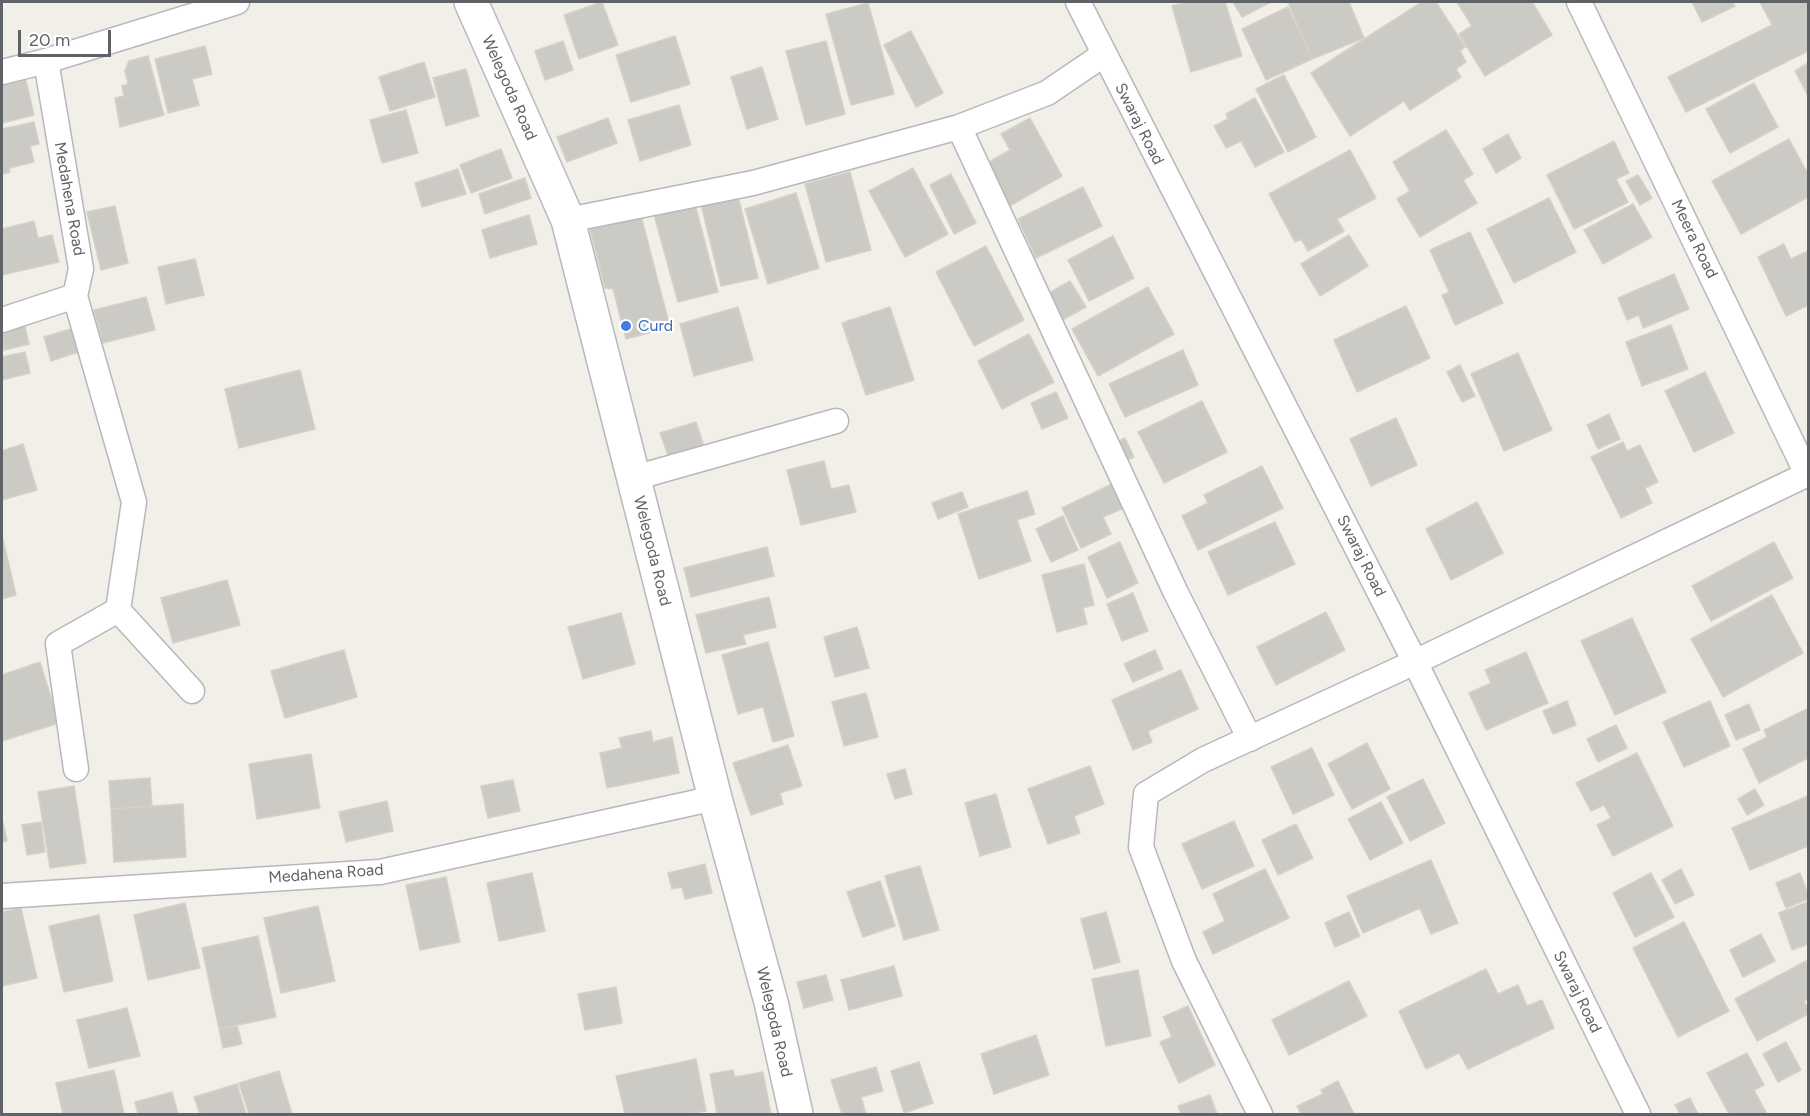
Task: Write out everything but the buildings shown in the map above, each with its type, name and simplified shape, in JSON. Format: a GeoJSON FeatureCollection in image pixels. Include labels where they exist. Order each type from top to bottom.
{"type":"FeatureCollection","features":[{"type":"Feature","properties":{"kind":"street"},"geometry":{"type":"LineString","coordinates":[[2,72],[46,61],[237,2]]}},
{"type":"Feature","properties":{"kind":"street","name":"Welegoda Road"},"geometry":{"type":"LineString","coordinates":[[471,2],[568,220],[715,798],[771,1002],[796,1114]]}},
{"type":"Feature","properties":{"kind":"street","name":"Swaraj Road"},"geometry":{"type":"LineString","coordinates":[[1078,2],[1103,55],[1415,662],[1638,1114]]}},
{"type":"Feature","properties":{"kind":"street","name":"Meera Road"},"geometry":{"type":"LineString","coordinates":[[1579,2],[1808,475]]}},
{"type":"Feature","properties":{"kind":"street"},"geometry":{"type":"LineString","coordinates":[[568,220],[753,183],[959,127],[1047,93],[1103,55]]}},
{"type":"Feature","properties":{"kind":"street","name":"Medahena Road"},"geometry":{"type":"LineString","coordinates":[[46,61],[81,269],[75,296]]}},
{"type":"Feature","properties":{"kind":"street"},"geometry":{"type":"LineString","coordinates":[[959,127],[1176,593],[1250,739]]}},
{"type":"Feature","properties":{"kind":"street"},"geometry":{"type":"LineString","coordinates":[[2,320],[75,296],[134,502],[118,609]]}},
{"type":"Feature","properties":{"kind":"street"},"geometry":{"type":"LineString","coordinates":[[634,478],[836,421]]}},
{"type":"Feature","properties":{"kind":"street"},"geometry":{"type":"LineString","coordinates":[[1260,1114],[1184,961],[1142,846],[1146,794],[1203,760],[1808,475]]}},
{"type":"Feature","properties":{"kind":"street"},"geometry":{"type":"LineString","coordinates":[[118,609],[192,691]]}},
{"type":"Feature","properties":{"kind":"street"},"geometry":{"type":"LineString","coordinates":[[76,769],[58,644],[118,609]]}},
{"type":"Feature","properties":{"kind":"street","name":"Medahena Road"},"geometry":{"type":"LineString","coordinates":[[2,896],[380,872],[715,798]]}},
{"type":"Feature","properties":{"kind":"place","name":"Curd"},"geometry":{"type":"Point","coordinates":[626,326]}}]}
